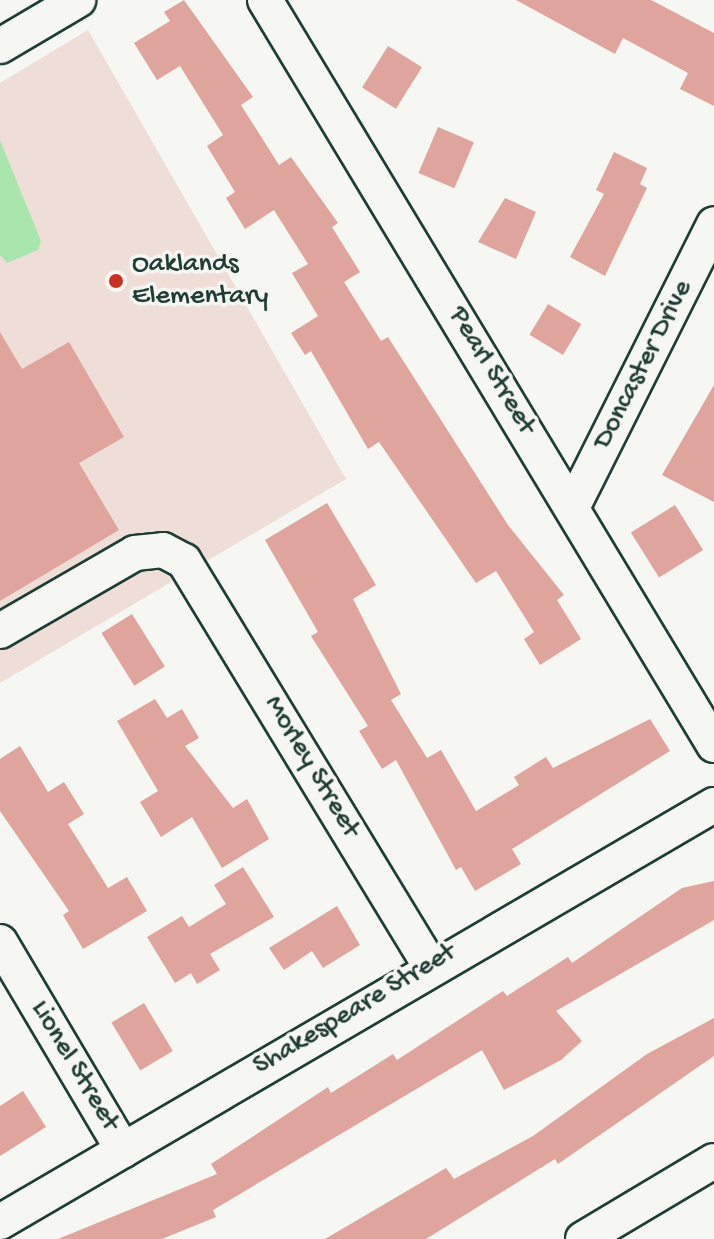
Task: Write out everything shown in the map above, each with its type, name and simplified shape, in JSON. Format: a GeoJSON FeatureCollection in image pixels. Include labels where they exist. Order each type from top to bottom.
{"type":"FeatureCollection","features":[{"type":"Feature","properties":{"kind":"street"},"geometry":{"type":"LineString","coordinates":[[3,41],[78,0]]}},
{"type":"Feature","properties":{"kind":"street","name":"Pearl Street"},"geometry":{"type":"LineString","coordinates":[[265,0],[573,506],[714,745]]}},
{"type":"Feature","properties":{"kind":"street","name":"Doncaster Drive"},"geometry":{"type":"LineString","coordinates":[[573,506],[714,224]]}},
{"type":"Feature","properties":{"kind":"street","name":"Morley Street"},"geometry":{"type":"LineString","coordinates":[[0,631],[135,553],[163,550],[192,569],[430,965]]}},
{"type":"Feature","properties":{"kind":"street","name":"Shakespeare Street"},"geometry":{"type":"LineString","coordinates":[[0,1222],[430,965],[714,805]]}},
{"type":"Feature","properties":{"kind":"street","name":"Lionel Street"},"geometry":{"type":"LineString","coordinates":[[0,942],[123,1150]]}},
{"type":"Feature","properties":{"kind":"street"},"geometry":{"type":"LineString","coordinates":[[583,1239],[714,1161]]}},
{"type":"Feature","properties":{"kind":"shaded area","name":"Oaklands Elementary"},"geometry":{"type":"Polygon","coordinates":[[[88,30],[346,479],[0,683],[0,83],[88,30]]]}},
{"type":"Feature","properties":{"kind":"green space"},"geometry":{"type":"Polygon","coordinates":[[[0,140],[41,241],[38,250],[7,263],[0,255],[0,140]]]}},
{"type":"Feature","properties":{"kind":"building"},"geometry":{"type":"Polygon","coordinates":[[[184,0],[253,97],[241,105],[279,165],[291,157],[338,223],[332,227],[360,272],[344,282],[381,341],[388,337],[508,525],[564,595],[557,600],[581,639],[540,665],[524,639],[534,632],[496,571],[476,583],[379,442],[368,449],[311,351],[305,355],[291,333],[318,316],[292,273],[308,264],[274,210],[245,229],[226,198],[235,192],[207,146],[223,135],[180,66],[157,80],[134,43],[170,21],[164,12],[184,0]]]}},
{"type":"Feature","properties":{"kind":"building"},"geometry":{"type":"Polygon","coordinates":[[[516,0],[651,0],[714,33],[714,106],[680,89],[688,73],[623,38],[615,54],[516,0]]]}},
{"type":"Feature","properties":{"kind":"building"},"geometry":{"type":"Polygon","coordinates":[[[388,46],[422,67],[396,109],[362,88],[388,46]]]}},
{"type":"Feature","properties":{"kind":"building"},"geometry":{"type":"Polygon","coordinates":[[[438,127],[474,142],[454,188],[418,173],[438,127]]]}},
{"type":"Feature","properties":{"kind":"building"},"geometry":{"type":"Polygon","coordinates":[[[614,152],[647,168],[640,184],[647,188],[605,276],[570,257],[604,194],[596,190],[614,152]]]}},
{"type":"Feature","properties":{"kind":"building"},"geometry":{"type":"Polygon","coordinates":[[[505,198],[536,212],[516,259],[478,242],[505,198]]]}},
{"type":"Feature","properties":{"kind":"building"},"geometry":{"type":"Polygon","coordinates":[[[548,304],[581,324],[563,355],[529,335],[548,304]]]}},
{"type":"Feature","properties":{"kind":"building"},"geometry":{"type":"Polygon","coordinates":[[[0,332],[22,369],[69,342],[124,437],[79,463],[119,530],[0,601],[0,332]]]}},
{"type":"Feature","properties":{"kind":"building"},"geometry":{"type":"Polygon","coordinates":[[[714,385],[714,502],[662,475],[714,385]]]}},
{"type":"Feature","properties":{"kind":"building"},"geometry":{"type":"Polygon","coordinates":[[[327,503],[376,585],[353,599],[401,694],[391,700],[427,758],[441,750],[476,811],[519,785],[514,777],[546,757],[553,768],[650,719],[670,751],[512,849],[521,864],[475,891],[461,867],[456,870],[396,760],[382,769],[359,731],[368,726],[311,636],[318,632],[265,540],[327,503]]]}},
{"type":"Feature","properties":{"kind":"building"},"geometry":{"type":"Polygon","coordinates":[[[675,505],[703,550],[659,578],[631,533],[675,505]]]}},
{"type":"Feature","properties":{"kind":"building"},"geometry":{"type":"Polygon","coordinates":[[[132,614],[165,667],[134,686],[101,633],[132,614]]]}},
{"type":"Feature","properties":{"kind":"building"},"geometry":{"type":"Polygon","coordinates":[[[155,699],[167,718],[182,709],[199,738],[185,746],[233,808],[247,799],[269,839],[222,868],[192,817],[161,837],[140,802],[158,791],[117,721],[155,699]]]}},
{"type":"Feature","properties":{"kind":"building"},"geometry":{"type":"Polygon","coordinates":[[[20,746],[48,792],[64,782],[84,814],[68,824],[108,888],[127,877],[147,911],[83,949],[63,915],[69,911],[0,811],[0,759],[20,746]]]}},
{"type":"Feature","properties":{"kind":"building"},"geometry":{"type":"Polygon","coordinates":[[[243,867],[274,917],[210,954],[220,970],[197,984],[191,973],[175,983],[147,937],[182,916],[189,927],[226,904],[214,885],[243,867]]]}},
{"type":"Feature","properties":{"kind":"building"},"geometry":{"type":"Polygon","coordinates":[[[714,881],[714,920],[556,1011],[582,1041],[561,1060],[504,1090],[482,1050],[213,1210],[216,1217],[162,1239],[58,1239],[217,1174],[211,1164],[328,1087],[331,1093],[393,1054],[397,1060],[503,991],[507,996],[568,957],[572,963],[682,888],[714,881]]]}},
{"type":"Feature","properties":{"kind":"building"},"geometry":{"type":"Polygon","coordinates":[[[337,906],[360,945],[323,968],[312,951],[284,970],[269,948],[337,906]]]}},
{"type":"Feature","properties":{"kind":"building"},"geometry":{"type":"Polygon","coordinates":[[[144,1003],[173,1051],[140,1071],[111,1023],[144,1003]]]}},
{"type":"Feature","properties":{"kind":"building"},"geometry":{"type":"Polygon","coordinates":[[[714,1018],[714,1056],[558,1164],[555,1159],[426,1239],[325,1239],[446,1168],[454,1179],[533,1136],[647,1054],[714,1018]]]}},
{"type":"Feature","properties":{"kind":"building"},"geometry":{"type":"Polygon","coordinates":[[[23,1091],[46,1127],[0,1156],[0,1106],[23,1091]]]}},
{"type":"Feature","properties":{"kind":"place","name":"Oaklands Elementary"},"geometry":{"type":"Point","coordinates":[116,281]}}]}
